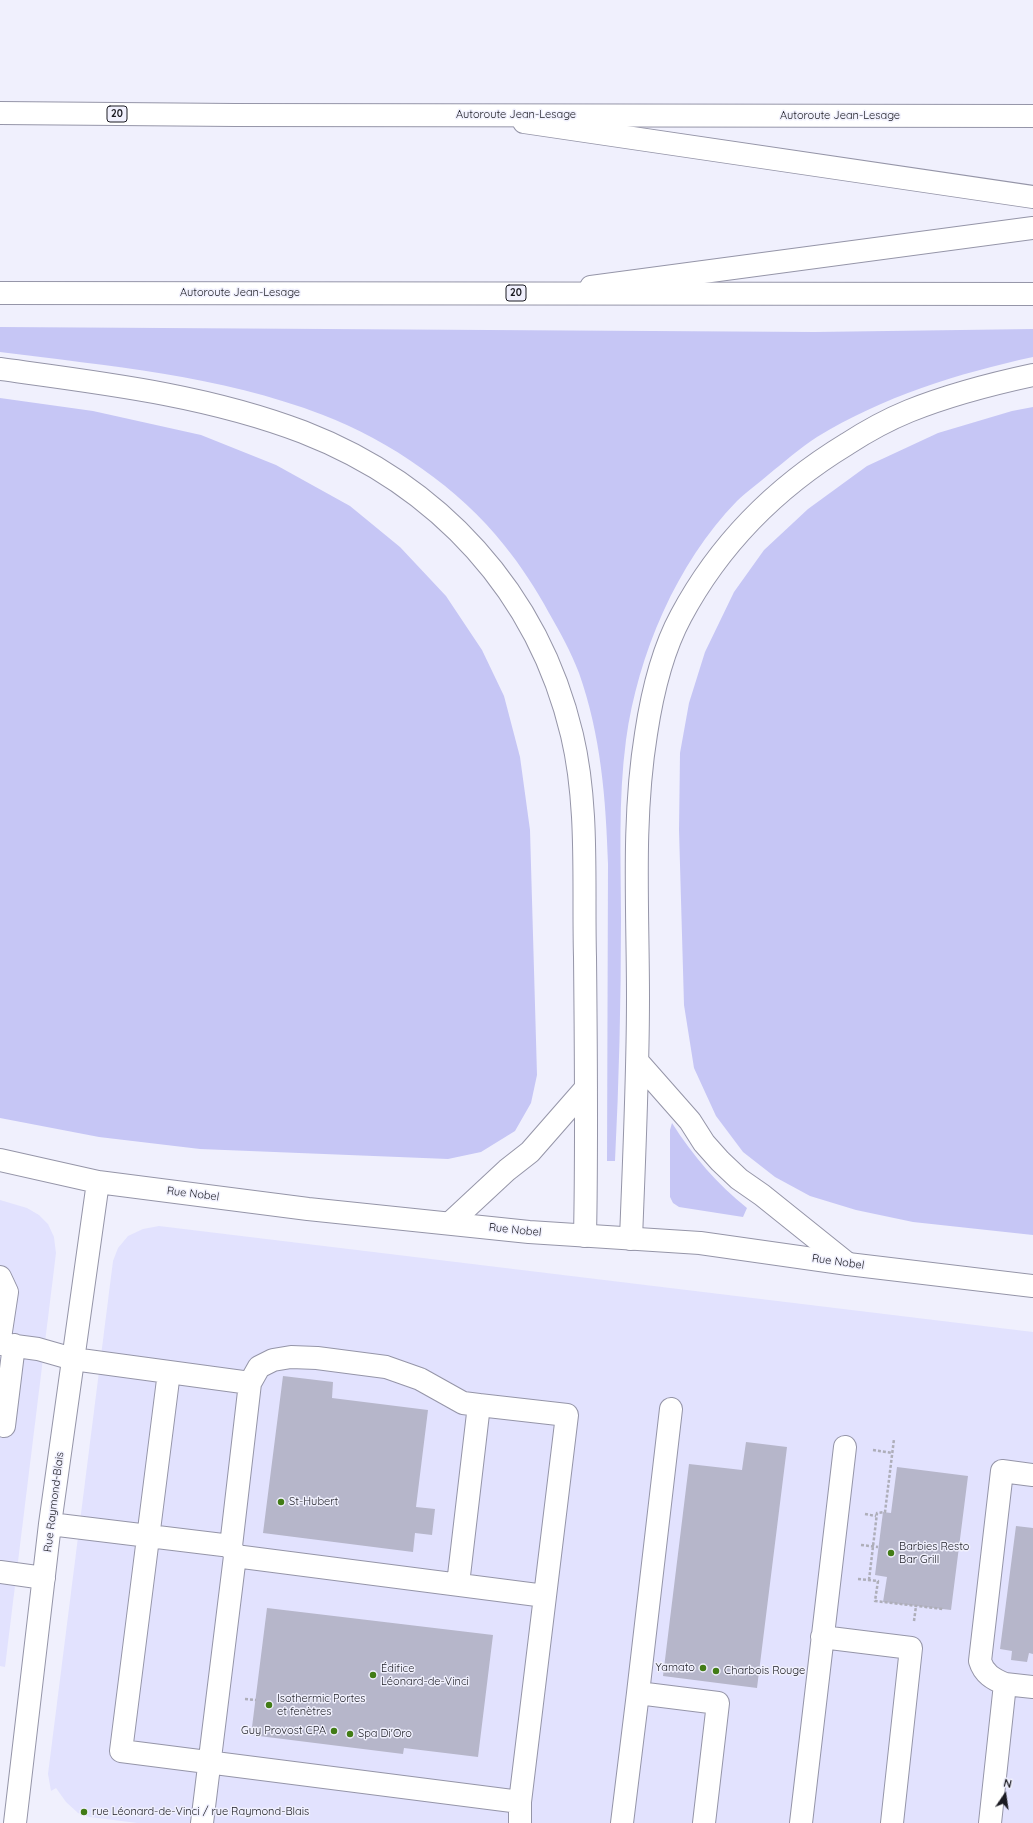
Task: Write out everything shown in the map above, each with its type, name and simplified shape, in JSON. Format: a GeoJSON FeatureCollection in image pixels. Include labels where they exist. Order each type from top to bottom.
{"type":"FeatureCollection","features":[{"type":"Feature","properties":{"kind":"main road","name":"Autoroute Jean-Lesage"},"geometry":{"type":"LineString","coordinates":[[0,113],[1033,116]]}},
{"type":"Feature","properties":{"kind":"main road"},"geometry":{"type":"LineString","coordinates":[[477,115],[1033,197]]}},
{"type":"Feature","properties":{"kind":"main road"},"geometry":{"type":"LineString","coordinates":[[542,293],[1033,228]]}},
{"type":"Feature","properties":{"kind":"main road","name":"Autoroute Jean-Lesage"},"geometry":{"type":"LineString","coordinates":[[0,293],[1033,294]]}},
{"type":"Feature","properties":{"kind":"main road"},"geometry":{"type":"LineString","coordinates":[[0,369],[105,384],[210,403],[303,432],[341,449],[390,476],[434,508],[482,554],[502,581],[539,642],[552,673],[572,735],[581,797],[583,835],[586,1088],[585,1236]]}},
{"type":"Feature","properties":{"kind":"main road"},"geometry":{"type":"LineString","coordinates":[[631,1239],[638,1062],[638,832],[640,775],[646,733],[655,688],[667,648],[681,616],[725,548],[781,490],[820,461],[881,424],[909,411],[982,386],[1033,375]]}},
{"type":"Feature","properties":{"kind":"main road"},"geometry":{"type":"LineString","coordinates":[[638,1062],[690,1121],[704,1143],[720,1161],[739,1179],[762,1195],[848,1264]]}},
{"type":"Feature","properties":{"kind":"main road"},"geometry":{"type":"LineString","coordinates":[[450,1223],[507,1170],[530,1152],[586,1088]]}},
{"type":"Feature","properties":{"kind":"main road","name":"Rue Nobel"},"geometry":{"type":"LineString","coordinates":[[0,1160],[98,1182],[308,1209],[529,1232],[700,1243],[848,1264],[1033,1286]]}},
{"type":"Feature","properties":{"kind":"main road","name":"Rue Raymond-Blais"},"geometry":{"type":"LineString","coordinates":[[15,1823],[50,1524],[98,1182]]}},
{"type":"Feature","properties":{"kind":"main road"},"geometry":{"type":"LineString","coordinates":[[0,1277],[6,1292],[4,1426]]}},
{"type":"Feature","properties":{"kind":"main road"},"geometry":{"type":"LineString","coordinates":[[5,1342],[38,1349],[73,1359],[250,1383]]}},
{"type":"Feature","properties":{"kind":"main road"},"geometry":{"type":"LineString","coordinates":[[169,1372],[121,1751],[210,1762],[520,1812],[567,1414],[463,1403],[420,1379],[386,1367],[316,1358],[291,1357],[273,1360],[259,1367],[250,1383],[210,1762],[202,1823]]}},
{"type":"Feature","properties":{"kind":"main road"},"geometry":{"type":"LineString","coordinates":[[458,1584],[479,1405]]}},
{"type":"Feature","properties":{"kind":"main road"},"geometry":{"type":"LineString","coordinates":[[622,1823],[671,1410]]}},
{"type":"Feature","properties":{"kind":"main road"},"geometry":{"type":"LineString","coordinates":[[801,1823],[845,1447]]}},
{"type":"Feature","properties":{"kind":"main road"},"geometry":{"type":"LineString","coordinates":[[1033,1475],[1002,1471],[980,1661],[982,1668],[989,1676],[1005,1684],[1033,1688]]}},
{"type":"Feature","properties":{"kind":"main road"},"geometry":{"type":"LineString","coordinates":[[50,1524],[148,1536],[233,1551],[545,1596]]}},
{"type":"Feature","properties":{"kind":"main road"},"geometry":{"type":"LineString","coordinates":[[0,1572],[44,1578]]}},
{"type":"Feature","properties":{"kind":"main road"},"geometry":{"type":"LineString","coordinates":[[822,1636],[911,1648],[892,1823]]}},
{"type":"Feature","properties":{"kind":"main road"},"geometry":{"type":"LineString","coordinates":[[990,1823],[1005,1684]]}},
{"type":"Feature","properties":{"kind":"main road"},"geometry":{"type":"LineString","coordinates":[[638,1693],[718,1703],[704,1823]]}},
{"type":"Feature","properties":{"kind":"path"},"geometry":{"type":"LineString","coordinates":[[869,1580],[877,1513],[885,1512],[894,1439]]}},
{"type":"Feature","properties":{"kind":"path"},"geometry":{"type":"LineString","coordinates":[[854,1578],[878,1581],[875,1601],[943,1609]]}},
{"type":"Feature","properties":{"kind":"shaded area"},"geometry":{"type":"Polygon","coordinates":[[[0,327],[815,332],[1033,329],[1033,357],[1005,363],[949,379],[894,398],[842,423],[811,441],[737,501],[715,526],[678,582],[650,643],[640,675],[632,708],[623,762],[620,830],[621,920],[619,1071],[615,1161],[607,1161],[608,864],[606,816],[601,768],[593,720],[579,673],[544,604],[516,561],[486,524],[445,486],[398,452],[348,425],[284,401],[204,381],[123,368],[0,352],[0,327]]]}},
{"type":"Feature","properties":{"kind":"shaded area"},"geometry":{"type":"Polygon","coordinates":[[[0,398],[93,411],[201,435],[276,465],[350,506],[400,547],[446,596],[482,650],[504,696],[520,757],[530,830],[537,1075],[531,1103],[515,1131],[481,1152],[448,1159],[200,1149],[99,1137],[0,1118],[0,398]]]}},
{"type":"Feature","properties":{"kind":"shaded area"},"geometry":{"type":"Polygon","coordinates":[[[1033,407],[1033,1235],[913,1222],[856,1210],[810,1196],[775,1177],[743,1152],[716,1116],[694,1068],[684,1005],[679,830],[680,753],[689,703],[705,652],[734,592],[764,550],[808,509],[867,466],[938,433],[1012,411],[1033,407]]]}},
{"type":"Feature","properties":{"kind":"shaded area"},"geometry":{"type":"Polygon","coordinates":[[[672,1123],[688,1147],[706,1169],[747,1208],[743,1217],[679,1207],[673,1203],[670,1197],[670,1130],[672,1123]]]}},
{"type":"Feature","properties":{"kind":"shaded area"},"geometry":{"type":"Polygon","coordinates":[[[0,1200],[27,1208],[39,1215],[48,1224],[54,1237],[56,1253],[5,1667],[0,1666],[0,1200]]]}},
{"type":"Feature","properties":{"kind":"shaded area"},"geometry":{"type":"Polygon","coordinates":[[[159,1226],[1033,1332],[1033,1823],[137,1823],[89,1817],[78,1813],[66,1802],[56,1788],[51,1791],[48,1774],[113,1261],[118,1248],[128,1236],[143,1229],[159,1226]]]}},
{"type":"Feature","properties":{"kind":"building"},"geometry":{"type":"Polygon","coordinates":[[[283,1376],[333,1382],[332,1398],[428,1410],[416,1507],[435,1509],[432,1535],[415,1533],[413,1552],[263,1533],[283,1376]]]}},
{"type":"Feature","properties":{"kind":"building"},"geometry":{"type":"Polygon","coordinates":[[[746,1442],[787,1447],[757,1688],[663,1676],[689,1464],[742,1470],[746,1442]]]}},
{"type":"Feature","properties":{"kind":"building"},"geometry":{"type":"Polygon","coordinates":[[[897,1467],[968,1476],[951,1610],[883,1602],[887,1577],[875,1575],[883,1512],[891,1513],[897,1467]]]}},
{"type":"Feature","properties":{"kind":"building"},"geometry":{"type":"Polygon","coordinates":[[[1016,1526],[1033,1528],[1033,1654],[1029,1653],[1027,1662],[1011,1660],[1012,1651],[1000,1649],[1016,1526]]]}},
{"type":"Feature","properties":{"kind":"building","name":"Édifice Léonard-de-Vinci"},"geometry":{"type":"Polygon","coordinates":[[[267,1608],[493,1635],[478,1757],[404,1748],[403,1754],[251,1735],[267,1608]]]}},
{"type":"Feature","properties":{"kind":"place","name":"St-Hubert"},"geometry":{"type":"Point","coordinates":[281,1502]}},
{"type":"Feature","properties":{"kind":"place","name":"Barbies Resto Bar Grill"},"geometry":{"type":"Point","coordinates":[891,1553]}},
{"type":"Feature","properties":{"kind":"place","name":"Yamato"},"geometry":{"type":"Point","coordinates":[703,1668]}},
{"type":"Feature","properties":{"kind":"place","name":"Charbois Rouge"},"geometry":{"type":"Point","coordinates":[716,1671]}},
{"type":"Feature","properties":{"kind":"place","name":"Édifice Léonard-de-Vinci"},"geometry":{"type":"Point","coordinates":[373,1675]}},
{"type":"Feature","properties":{"kind":"place","name":"Isothermic Portes et fenètres"},"geometry":{"type":"Point","coordinates":[269,1705]}},
{"type":"Feature","properties":{"kind":"place","name":"Guy Provost CPA"},"geometry":{"type":"Point","coordinates":[334,1731]}},
{"type":"Feature","properties":{"kind":"place","name":"Spa Di'Oro"},"geometry":{"type":"Point","coordinates":[350,1734]}},
{"type":"Feature","properties":{"kind":"place","name":"rue Léonard-de-Vinci / rue Raymond-Blais"},"geometry":{"type":"Point","coordinates":[84,1812]}}]}
